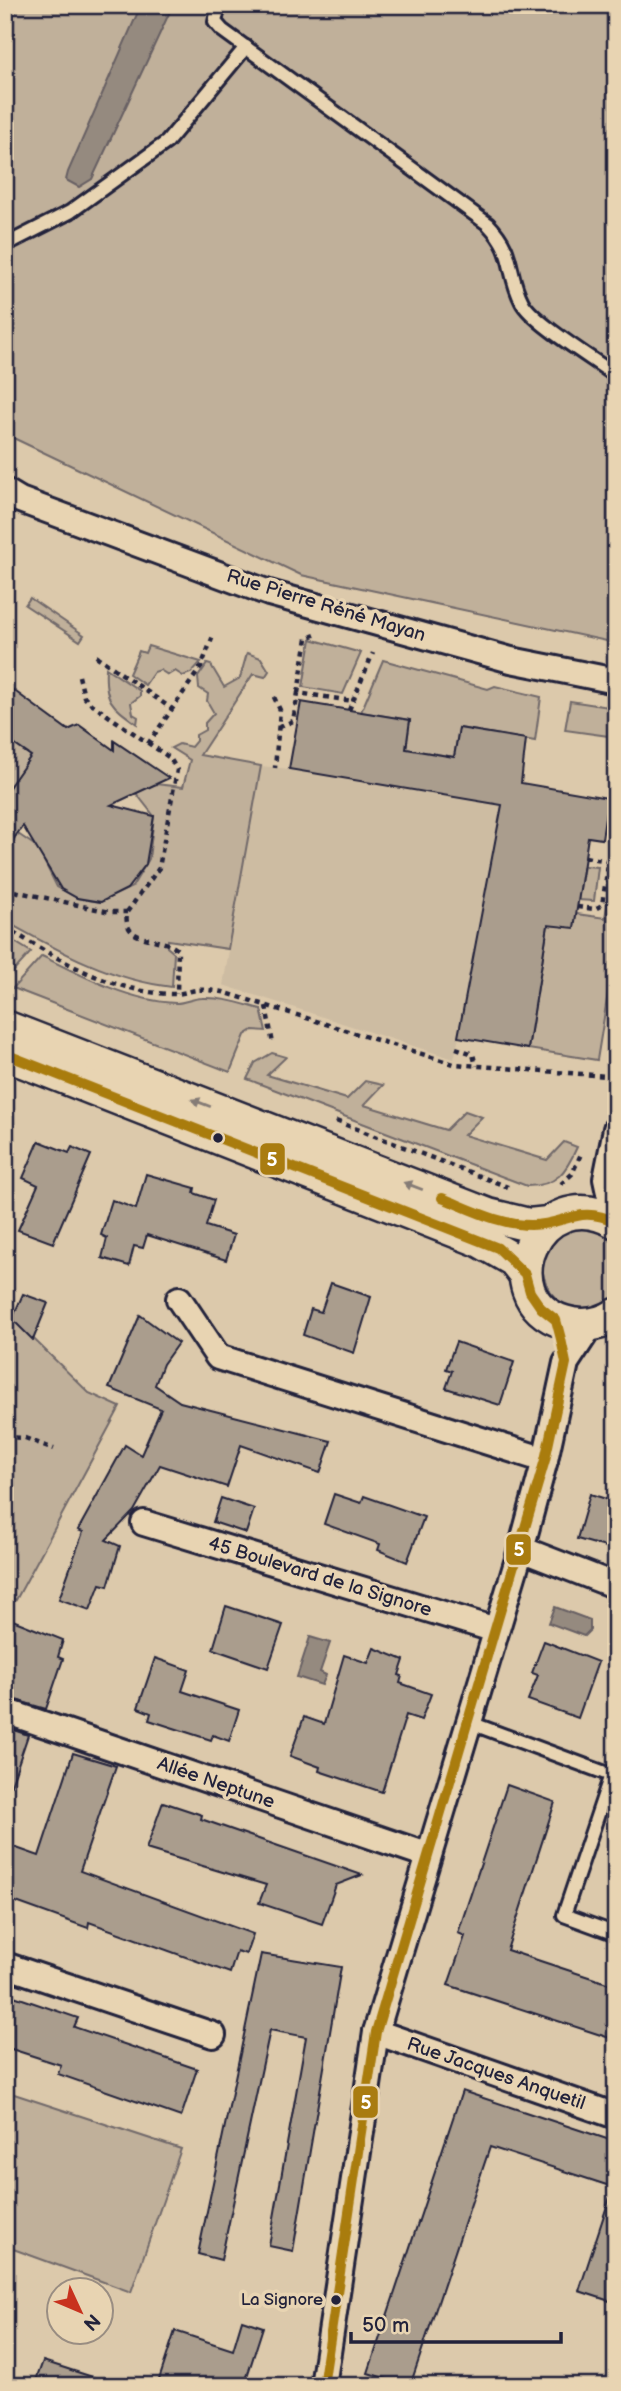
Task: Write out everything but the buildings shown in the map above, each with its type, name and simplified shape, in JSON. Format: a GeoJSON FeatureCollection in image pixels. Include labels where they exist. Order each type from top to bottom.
{"type":"FeatureCollection","features":[{"type":"Feature","properties":{"kind":"street","name":"Rue Pierre Réné Mayan"},"geometry":{"type":"LineString","coordinates":[[5,491],[20,500],[270,593],[511,660],[616,681]]}},
{"type":"Feature","properties":{"kind":"street"},"geometry":{"type":"LineString","coordinates":[[5,1027],[488,1215],[529,1225],[548,1223],[581,1211],[599,1214],[615,1222]]}},
{"type":"Feature","properties":{"kind":"street"},"geometry":{"type":"LineString","coordinates":[[5,1054],[498,1248],[526,1274]]}},
{"type":"Feature","properties":{"kind":"street"},"geometry":{"type":"LineString","coordinates":[[615,1222],[606,1179],[616,1129]]}},
{"type":"Feature","properties":{"kind":"street"},"geometry":{"type":"LineString","coordinates":[[581,1211],[606,1179]]}},
{"type":"Feature","properties":{"kind":"street"},"geometry":{"type":"LineString","coordinates":[[548,1223],[531,1246],[526,1274],[530,1292],[541,1308],[556,1320],[575,1326],[603,1320]]}},
{"type":"Feature","properties":{"kind":"street"},"geometry":{"type":"LineString","coordinates":[[179,1299],[218,1357],[545,1460]]}},
{"type":"Feature","properties":{"kind":"street"},"geometry":{"type":"LineString","coordinates":[[323,2386],[376,2032],[427,1854],[521,1549],[545,1460],[566,1363],[556,1320]]}},
{"type":"Feature","properties":{"kind":"street"},"geometry":{"type":"LineString","coordinates":[[566,1363],[603,1320]]}},
{"type":"Feature","properties":{"kind":"street","name":"45 Boulevard de la Signore"},"geometry":{"type":"LineString","coordinates":[[144,1523],[496,1630]]}},
{"type":"Feature","properties":{"kind":"street"},"geometry":{"type":"LineString","coordinates":[[521,1549],[616,1586]]}},
{"type":"Feature","properties":{"kind":"street","name":"Allée Neptune"},"geometry":{"type":"LineString","coordinates":[[5,1711],[427,1854]]}},
{"type":"Feature","properties":{"kind":"street"},"geometry":{"type":"LineString","coordinates":[[5,1965],[213,2035]]}},
{"type":"Feature","properties":{"kind":"street","name":"Rue Jacques Anquetil"},"geometry":{"type":"LineString","coordinates":[[376,2032],[616,2116]]}},
{"type":"Feature","properties":{"kind":"lane"},"geometry":{"type":"LineString","coordinates":[[219,5],[215,22],[488,223],[502,238],[509,254],[523,305],[616,376]]}},
{"type":"Feature","properties":{"kind":"lane"},"geometry":{"type":"LineString","coordinates":[[5,244],[70,212],[167,142],[246,47]]}},
{"type":"Feature","properties":{"kind":"lane"},"geometry":{"type":"LineString","coordinates":[[468,1722],[613,1776],[564,1915],[616,1934]]}},
{"type":"Feature","properties":{"kind":"path"},"geometry":{"type":"LineString","coordinates":[[5,32],[16,5]]}},
{"type":"Feature","properties":{"kind":"path"},"geometry":{"type":"LineString","coordinates":[[279,727],[293,720],[307,638],[313,635],[325,638]]}},
{"type":"Feature","properties":{"kind":"path"},"geometry":{"type":"LineString","coordinates":[[148,744],[201,667],[213,636]]}},
{"type":"Feature","properties":{"kind":"path"},"geometry":{"type":"LineString","coordinates":[[349,710],[373,653]]}},
{"type":"Feature","properties":{"kind":"path"},"geometry":{"type":"LineString","coordinates":[[96,656],[172,709]]}},
{"type":"Feature","properties":{"kind":"path"},"geometry":{"type":"LineString","coordinates":[[79,676],[85,697],[91,704],[175,764],[175,786],[159,868],[127,912],[129,929],[137,937],[167,943],[177,950],[177,994]]}},
{"type":"Feature","properties":{"kind":"path"},"geometry":{"type":"LineString","coordinates":[[298,694],[353,701]]}},
{"type":"Feature","properties":{"kind":"path"},"geometry":{"type":"LineString","coordinates":[[274,697],[281,710],[275,768]]}},
{"type":"Feature","properties":{"kind":"path"},"geometry":{"type":"LineString","coordinates":[[577,907],[595,909],[602,905],[616,814]]}},
{"type":"Feature","properties":{"kind":"path"},"geometry":{"type":"LineString","coordinates":[[585,858],[608,861]]}},
{"type":"Feature","properties":{"kind":"path"},"geometry":{"type":"LineString","coordinates":[[5,889],[110,912],[127,912]]}},
{"type":"Feature","properties":{"kind":"path"},"geometry":{"type":"LineString","coordinates":[[5,927],[41,949],[102,979],[136,990],[177,994],[197,989],[223,992],[454,1064],[607,1076]]}},
{"type":"Feature","properties":{"kind":"path"},"geometry":{"type":"LineString","coordinates":[[266,1006],[274,1044]]}},
{"type":"Feature","properties":{"kind":"path"},"geometry":{"type":"LineString","coordinates":[[456,1048],[473,1054],[476,1066]]}},
{"type":"Feature","properties":{"kind":"path"},"geometry":{"type":"LineString","coordinates":[[324,1116],[517,1191]]}},
{"type":"Feature","properties":{"kind":"path"},"geometry":{"type":"LineString","coordinates":[[553,1190],[572,1174],[581,1154],[586,1154]]}},
{"type":"Feature","properties":{"kind":"path"},"geometry":{"type":"LineString","coordinates":[[5,1437],[25,1438],[54,1449]]}},
{"type":"Feature","properties":{"kind":"shaded area"},"geometry":{"type":"Polygon","coordinates":[[[5,5],[616,5],[616,643],[301,575],[5,434],[5,5]]]}},
{"type":"Feature","properties":{"kind":"shaded area"},"geometry":{"type":"Polygon","coordinates":[[[141,5],[173,5],[92,179],[79,187],[66,180],[68,172],[141,5]]]}},
{"type":"Feature","properties":{"kind":"shaded area"},"geometry":{"type":"Polygon","coordinates":[[[30,598],[84,635],[80,641],[25,605],[30,598]]]}},
{"type":"Feature","properties":{"kind":"shaded area"},"geometry":{"type":"Polygon","coordinates":[[[311,639],[361,653],[343,694],[303,687],[311,639]]]}},
{"type":"Feature","properties":{"kind":"shaded area"},"geometry":{"type":"Polygon","coordinates":[[[148,646],[201,662],[191,673],[183,676],[175,671],[168,675],[160,670],[154,672],[145,685],[129,674],[139,651],[145,653],[148,646]]]}},
{"type":"Feature","properties":{"kind":"shaded area"},"geometry":{"type":"Polygon","coordinates":[[[247,653],[261,658],[269,671],[265,677],[253,674],[200,755],[261,766],[228,949],[168,940],[167,947],[174,953],[172,987],[106,971],[5,921],[5,846],[8,847],[18,834],[46,853],[44,861],[57,887],[77,898],[100,902],[132,887],[149,859],[154,816],[136,793],[155,784],[183,787],[190,760],[171,748],[179,744],[191,747],[196,741],[196,735],[205,730],[205,723],[214,713],[207,701],[208,694],[199,688],[198,677],[207,664],[211,665],[224,687],[240,678],[247,653]]]}},
{"type":"Feature","properties":{"kind":"shaded area"},"geometry":{"type":"Polygon","coordinates":[[[383,660],[488,689],[495,686],[541,697],[535,741],[459,728],[454,757],[406,749],[410,720],[361,712],[383,660]]]}},
{"type":"Feature","properties":{"kind":"shaded area"},"geometry":{"type":"Polygon","coordinates":[[[106,668],[140,691],[140,696],[131,703],[133,714],[138,717],[137,724],[111,702],[106,688],[106,668]]]}},
{"type":"Feature","properties":{"kind":"shaded area"},"geometry":{"type":"Polygon","coordinates":[[[570,701],[616,708],[616,737],[565,730],[570,701]]]}},
{"type":"Feature","properties":{"kind":"shaded area"},"geometry":{"type":"Polygon","coordinates":[[[301,702],[410,720],[453,757],[459,728],[526,739],[521,783],[608,798],[602,839],[588,838],[574,927],[548,925],[459,1037],[454,1059],[223,985],[261,766],[289,769],[301,702]]]}},
{"type":"Feature","properties":{"kind":"shaded area"},"geometry":{"type":"Polygon","coordinates":[[[5,738],[31,756],[5,793],[5,738]]]}},
{"type":"Feature","properties":{"kind":"shaded area"},"geometry":{"type":"Polygon","coordinates":[[[616,851],[616,944],[597,1060],[528,1049],[548,925],[574,927],[576,914],[605,918],[616,851]]]}},
{"type":"Feature","properties":{"kind":"shaded area"},"geometry":{"type":"Polygon","coordinates":[[[584,866],[598,867],[594,901],[578,900],[584,866]]]}},
{"type":"Feature","properties":{"kind":"shaded area"},"geometry":{"type":"Polygon","coordinates":[[[5,936],[31,952],[5,981],[5,936]]]}},
{"type":"Feature","properties":{"kind":"shaded area"},"geometry":{"type":"Polygon","coordinates":[[[42,956],[106,986],[141,998],[176,1003],[199,998],[217,999],[261,1009],[266,1031],[253,1030],[245,1035],[230,1072],[13,988],[42,956]]]}},
{"type":"Feature","properties":{"kind":"shaded area"},"geometry":{"type":"Polygon","coordinates":[[[272,1053],[286,1057],[267,1075],[347,1099],[365,1081],[383,1085],[364,1105],[446,1130],[465,1111],[482,1117],[464,1135],[547,1160],[564,1142],[577,1147],[569,1164],[559,1176],[546,1183],[527,1186],[247,1079],[255,1063],[272,1053]]]}},
{"type":"Feature","properties":{"kind":"shaded area"},"geometry":{"type":"Polygon","coordinates":[[[583,1227],[609,1235],[616,1243],[616,1295],[596,1309],[577,1310],[561,1302],[549,1288],[543,1270],[545,1252],[558,1237],[583,1227]]]}},
{"type":"Feature","properties":{"kind":"shaded area"},"geometry":{"type":"Polygon","coordinates":[[[5,1311],[89,1393],[120,1407],[16,1600],[5,1595],[5,1311]]]}},
{"type":"Feature","properties":{"kind":"shaded area"},"geometry":{"type":"Polygon","coordinates":[[[555,1607],[590,1620],[590,1630],[584,1636],[549,1623],[555,1607]]]}},
{"type":"Feature","properties":{"kind":"shaded area"},"geometry":{"type":"Polygon","coordinates":[[[310,1637],[330,1643],[320,1672],[326,1675],[322,1685],[297,1677],[310,1637]]]}},
{"type":"Feature","properties":{"kind":"shaded area"},"geometry":{"type":"Polygon","coordinates":[[[5,2091],[181,2149],[131,2292],[116,2287],[116,2276],[87,2276],[5,2246],[5,2091]]]}},
{"type":"Feature","properties":{"kind":"transit line","name":"5"},"geometry":{"type":"LineString","coordinates":[[5,1054],[498,1248],[525,1274],[530,1292],[541,1308],[556,1320],[561,1339],[566,1363],[545,1460],[376,2032],[323,2386]]}},
{"type":"Feature","properties":{"kind":"transit line","name":"5"},"geometry":{"type":"LineString","coordinates":[[442,1198],[485,1216],[519,1224],[543,1224],[582,1215],[603,1217],[616,1222]]}},
{"type":"Feature","properties":{"kind":"place","name":"La Signore"},"geometry":{"type":"Point","coordinates":[336,2300]}}]}
